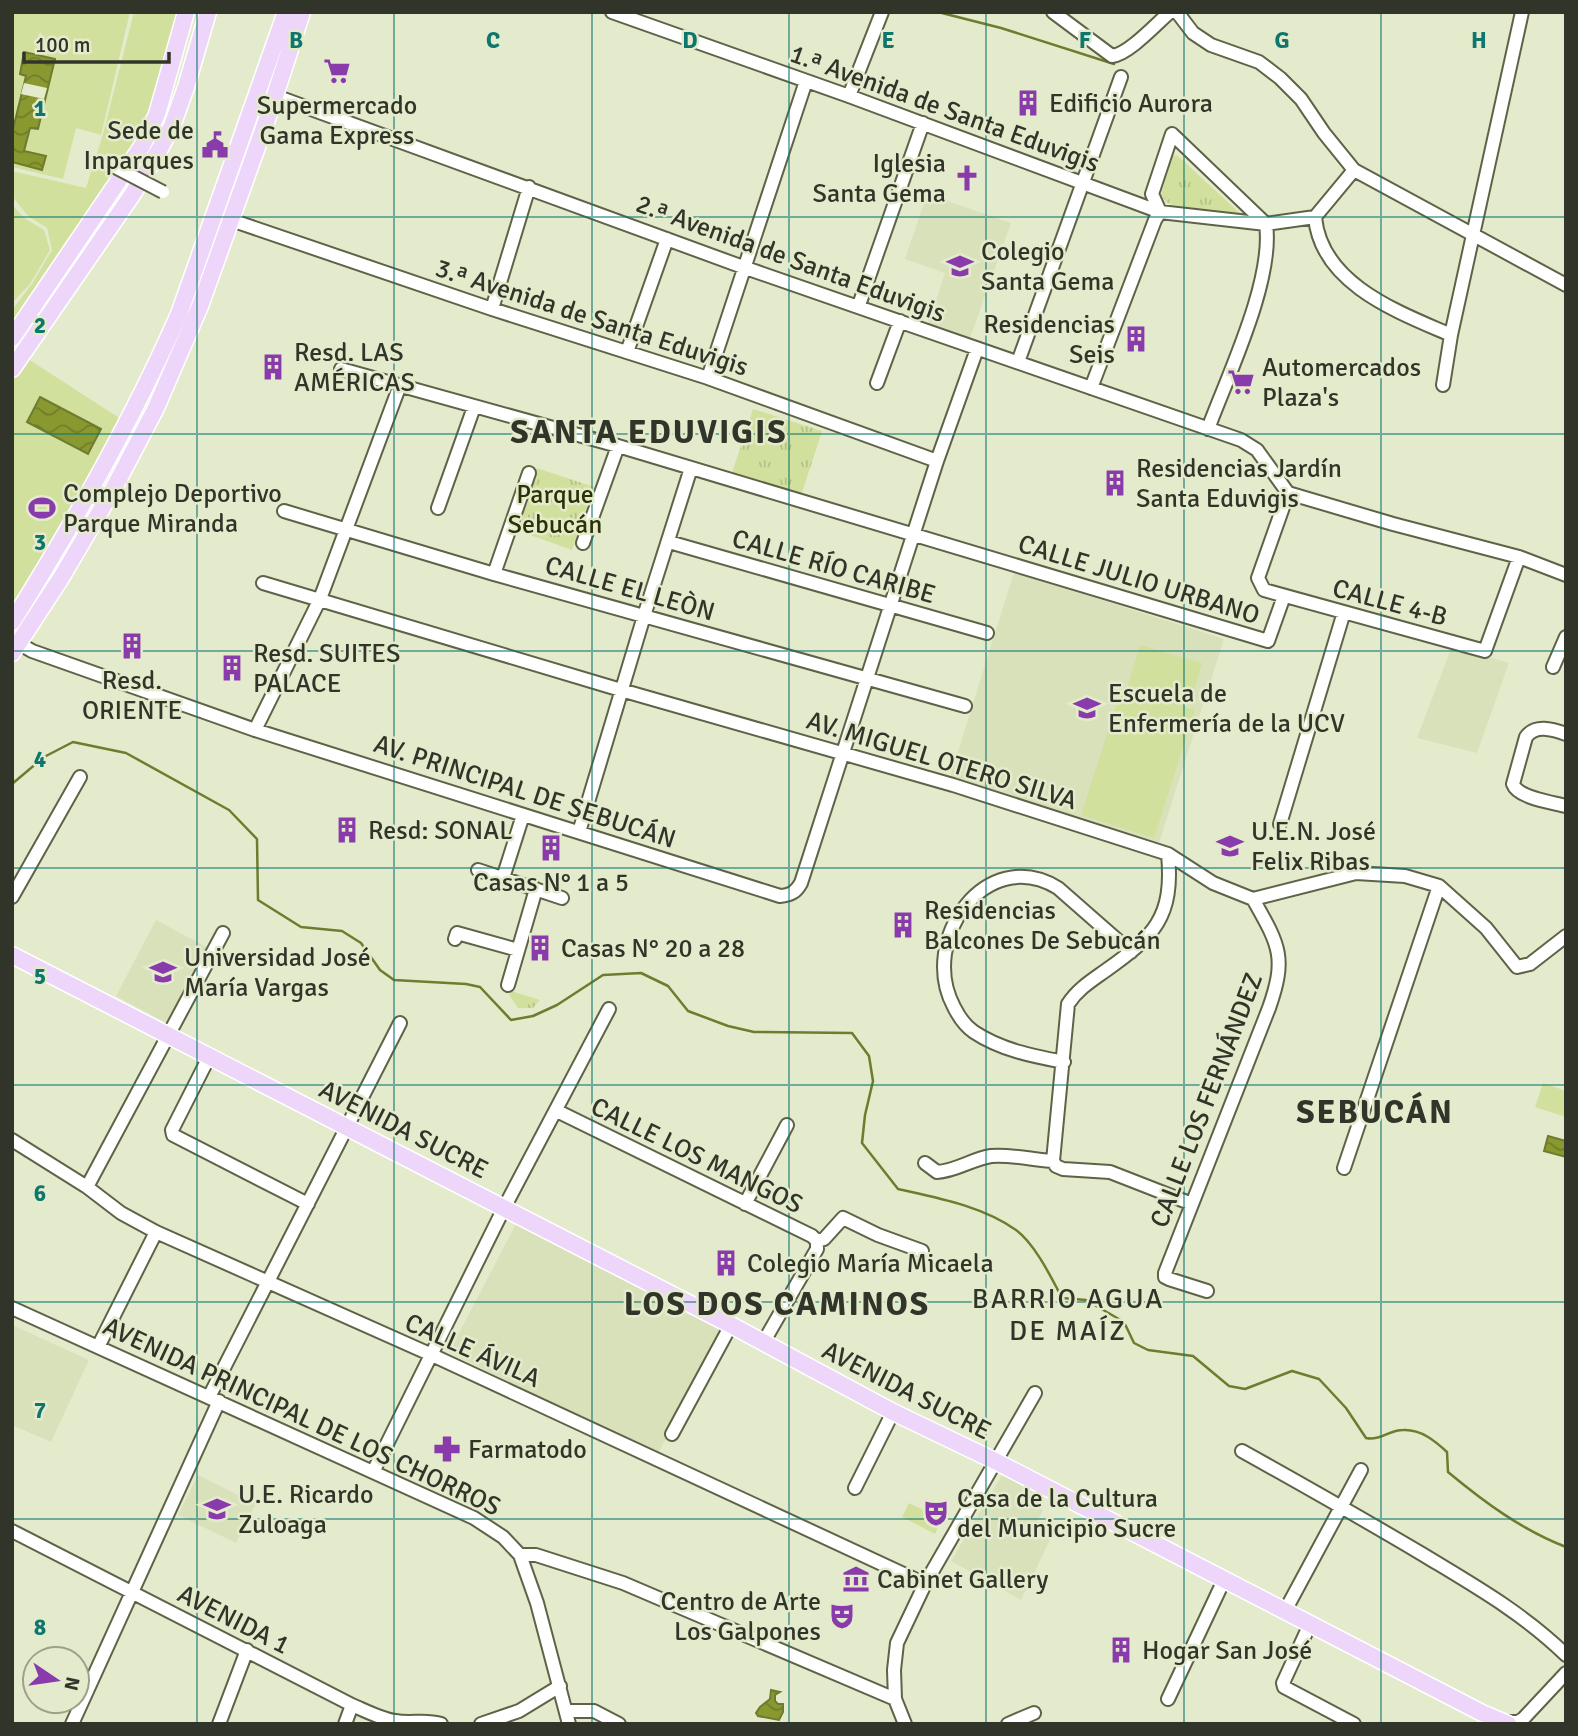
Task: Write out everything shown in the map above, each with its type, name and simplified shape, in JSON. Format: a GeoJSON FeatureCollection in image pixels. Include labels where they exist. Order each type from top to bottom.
{"type":"FeatureCollection","features":[{"type":"Feature","properties":{"kind":"main road"},"geometry":{"type":"LineString","coordinates":[[12,338],[142,146],[157,114],[186,12]]}},
{"type":"Feature","properties":{"kind":"main road"},"geometry":{"type":"LineString","coordinates":[[12,369],[159,152],[187,87],[208,12]]}},
{"type":"Feature","properties":{"kind":"main road"},"geometry":{"type":"LineString","coordinates":[[14,646],[68,567],[115,486],[156,408],[200,306],[231,220],[267,93],[286,12]]}},
{"type":"Feature","properties":{"kind":"main road"},"geometry":{"type":"LineString","coordinates":[[12,622],[99,475],[158,361],[302,12]]}},
{"type":"Feature","properties":{"kind":"main road","name":"AVENIDA SUCRE"},"geometry":{"type":"LineString","coordinates":[[12,955],[731,1325],[893,1412],[997,1462],[1503,1723]]}},
{"type":"Feature","properties":{"kind":"street","name":"1.ª Avenida de Santa Eduvigis"},"geometry":{"type":"LineString","coordinates":[[612,12],[923,123],[1160,212],[1266,224],[1315,217]]}},
{"type":"Feature","properties":{"kind":"street"},"geometry":{"type":"LineString","coordinates":[[849,96],[882,12]]}},
{"type":"Feature","properties":{"kind":"street"},"geometry":{"type":"LineString","coordinates":[[1052,12],[1115,56],[1125,51],[1170,12]]}},
{"type":"Feature","properties":{"kind":"street"},"geometry":{"type":"LineString","coordinates":[[1177,12],[1193,33],[1211,46],[1259,62],[1280,78],[1301,99],[1354,170],[1566,285]]}},
{"type":"Feature","properties":{"kind":"street"},"geometry":{"type":"LineString","coordinates":[[1443,385],[1451,335],[1522,12]]}},
{"type":"Feature","properties":{"kind":"street"},"geometry":{"type":"LineString","coordinates":[[1018,362],[1121,77]]}},
{"type":"Feature","properties":{"kind":"street"},"geometry":{"type":"LineString","coordinates":[[708,378],[806,81]]}},
{"type":"Feature","properties":{"kind":"street","name":"2.ª Avenida de Santa Eduvigis"},"geometry":{"type":"LineString","coordinates":[[267,93],[743,267],[859,305],[977,349],[1241,440],[1257,450],[1288,493]]}},
{"type":"Feature","properties":{"kind":"street"},"geometry":{"type":"LineString","coordinates":[[859,305],[923,123]]}},
{"type":"Feature","properties":{"kind":"street"},"geometry":{"type":"LineString","coordinates":[[1091,388],[1160,212],[1152,194],[1171,134],[1266,224],[1260,284],[1247,330],[1208,429]]}},
{"type":"Feature","properties":{"kind":"street"},"geometry":{"type":"LineString","coordinates":[[111,165],[163,192]]}},
{"type":"Feature","properties":{"kind":"street"},"geometry":{"type":"LineString","coordinates":[[1354,170],[1315,217],[1322,249],[1345,275],[1365,292],[1387,306],[1451,335]]}},
{"type":"Feature","properties":{"kind":"street"},"geometry":{"type":"LineString","coordinates":[[492,309],[528,187]]}},
{"type":"Feature","properties":{"kind":"street","name":"3.ª Avenida de Santa Eduvigis"},"geometry":{"type":"LineString","coordinates":[[231,220],[492,309],[708,378],[937,461]]}},
{"type":"Feature","properties":{"kind":"street"},"geometry":{"type":"LineString","coordinates":[[627,352],[667,239]]}},
{"type":"Feature","properties":{"kind":"street"},"geometry":{"type":"LineString","coordinates":[[877,383],[900,321]]}},
{"type":"Feature","properties":{"kind":"street"},"geometry":{"type":"LineString","coordinates":[[844,753],[937,461],[977,349]]}},
{"type":"Feature","properties":{"kind":"street"},"geometry":{"type":"LineString","coordinates":[[341,369],[618,446],[914,534]]}},
{"type":"Feature","properties":{"kind":"street"},"geometry":{"type":"LineString","coordinates":[[255,730],[320,599],[400,385]]}},
{"type":"Feature","properties":{"kind":"street"},"geometry":{"type":"LineString","coordinates":[[438,508],[474,407]]}},
{"type":"Feature","properties":{"kind":"street"},"geometry":{"type":"LineString","coordinates":[[583,542],[618,446]]}},
{"type":"Feature","properties":{"kind":"street"},"geometry":{"type":"LineString","coordinates":[[579,832],[691,468]]}},
{"type":"Feature","properties":{"kind":"street"},"geometry":{"type":"LineString","coordinates":[[494,574],[529,473]]}},
{"type":"Feature","properties":{"kind":"street"},"geometry":{"type":"LineString","coordinates":[[1288,493],[1519,557],[1566,575]]}},
{"type":"Feature","properties":{"kind":"street","name":"CALLE JULIO URBANO"},"geometry":{"type":"LineString","coordinates":[[914,534],[1268,642],[1284,596],[1264,590],[1258,578],[1288,493]]}},
{"type":"Feature","properties":{"kind":"street","name":"CALLE EL LEÒN"},"geometry":{"type":"LineString","coordinates":[[284,512],[965,706]]}},
{"type":"Feature","properties":{"kind":"street","name":"CALLE RÍO CARIBE"},"geometry":{"type":"LineString","coordinates":[[669,542],[987,633]]}},
{"type":"Feature","properties":{"kind":"street","name":"CALLE 4-B"},"geometry":{"type":"LineString","coordinates":[[1284,596],[1485,651],[1519,557]]}},
{"type":"Feature","properties":{"kind":"street","name":"AV. MIGUEL OTERO SILVA"},"geometry":{"type":"LineString","coordinates":[[263,583],[621,690],[953,785],[1168,854],[1213,883],[1253,899]]}},
{"type":"Feature","properties":{"kind":"street"},"geometry":{"type":"LineString","coordinates":[[1280,824],[1344,612]]}},
{"type":"Feature","properties":{"kind":"street"},"geometry":{"type":"LineString","coordinates":[[1553,667],[1566,637]]}},
{"type":"Feature","properties":{"kind":"street","name":"AV. PRINCIPAL DE SEBUCÁN"},"geometry":{"type":"LineString","coordinates":[[14,646],[255,730],[780,896],[796,891],[801,883],[844,753]]}},
{"type":"Feature","properties":{"kind":"street"},"geometry":{"type":"LineString","coordinates":[[1566,734],[1538,728],[1531,731],[1526,737],[1513,784],[1515,790],[1522,795],[1566,806]]}},
{"type":"Feature","properties":{"kind":"street"},"geometry":{"type":"LineString","coordinates":[[12,897],[79,777]]}},
{"type":"Feature","properties":{"kind":"street"},"geometry":{"type":"LineString","coordinates":[[503,878],[523,815]]}},
{"type":"Feature","properties":{"kind":"street"},"geometry":{"type":"LineString","coordinates":[[1168,854],[1170,876],[1167,900],[1161,918],[1150,935],[1131,953],[1083,986],[1068,1004],[1053,1161],[1063,1169],[1110,1172],[1192,1204]]}},
{"type":"Feature","properties":{"kind":"street"},"geometry":{"type":"LineString","coordinates":[[478,870],[562,898]]}},
{"type":"Feature","properties":{"kind":"street"},"geometry":{"type":"LineString","coordinates":[[1253,899],[1356,873],[1405,876],[1439,886],[1486,928],[1517,967],[1530,964],[1566,936]]}},
{"type":"Feature","properties":{"kind":"street"},"geometry":{"type":"LineString","coordinates":[[1064,1062],[1009,1049],[971,1031],[960,1018],[945,989],[942,957],[950,931],[964,907],[979,893],[1002,879],[1025,876],[1045,880],[1058,888],[1131,953]]}},
{"type":"Feature","properties":{"kind":"street"},"geometry":{"type":"LineString","coordinates":[[1344,1168],[1439,886]]}},
{"type":"Feature","properties":{"kind":"street"},"geometry":{"type":"LineString","coordinates":[[508,985],[536,889]]}},
{"type":"Feature","properties":{"kind":"street","name":"CALLE LOS FERNÁNDEZ"},"geometry":{"type":"LineString","coordinates":[[1207,1292],[1165,1277],[1267,1016],[1279,976],[1278,949],[1253,899]]}},
{"type":"Feature","properties":{"kind":"street"},"geometry":{"type":"LineString","coordinates":[[88,1187],[223,933]]}},
{"type":"Feature","properties":{"kind":"street"},"geometry":{"type":"LineString","coordinates":[[455,939],[457,933],[518,950]]}},
{"type":"Feature","properties":{"kind":"street"},"geometry":{"type":"LineString","coordinates":[[373,1472],[504,1208],[610,1009]]}},
{"type":"Feature","properties":{"kind":"street"},"geometry":{"type":"LineString","coordinates":[[72,1724],[267,1283],[400,1023]]}},
{"type":"Feature","properties":{"kind":"street"},"geometry":{"type":"LineString","coordinates":[[209,1057],[172,1130],[173,1135],[308,1204]]}},
{"type":"Feature","properties":{"kind":"street","name":"CALLE LOS MANGOS"},"geometry":{"type":"LineString","coordinates":[[557,1111],[812,1236],[817,1241]]}},
{"type":"Feature","properties":{"kind":"street"},"geometry":{"type":"LineString","coordinates":[[745,1204],[787,1125]]}},
{"type":"Feature","properties":{"kind":"street","name":"CALLE ÁVILA"},"geometry":{"type":"LineString","coordinates":[[12,1140],[88,1187],[121,1213],[156,1232],[432,1355],[925,1584]]}},
{"type":"Feature","properties":{"kind":"street"},"geometry":{"type":"LineString","coordinates":[[925,1163],[937,1172],[949,1171],[993,1156],[1053,1161]]}},
{"type":"Feature","properties":{"kind":"street"},"geometry":{"type":"LineString","coordinates":[[763,1343],[817,1249],[817,1241],[824,1239],[843,1217],[878,1235],[922,1251]]}},
{"type":"Feature","properties":{"kind":"street"},"geometry":{"type":"LineString","coordinates":[[99,1345],[156,1232]]}},
{"type":"Feature","properties":{"kind":"street","name":"AVENIDA PRINCIPAL DE LOS CHORROS"},"geometry":{"type":"LineString","coordinates":[[12,1308],[99,1345],[483,1522],[503,1537],[520,1555],[532,1584],[568,1718]]}},
{"type":"Feature","properties":{"kind":"street"},"geometry":{"type":"LineString","coordinates":[[672,1434],[731,1325]]}},
{"type":"Feature","properties":{"kind":"street"},"geometry":{"type":"LineString","coordinates":[[905,1724],[895,1699],[897,1643],[925,1584],[1035,1393]]}},
{"type":"Feature","properties":{"kind":"street"},"geometry":{"type":"LineString","coordinates":[[855,1488],[893,1412]]}},
{"type":"Feature","properties":{"kind":"street"},"geometry":{"type":"LineString","coordinates":[[1242,1451],[1509,1607],[1566,1655]]}},
{"type":"Feature","properties":{"kind":"street"},"geometry":{"type":"LineString","coordinates":[[1285,1611],[1361,1470]]}},
{"type":"Feature","properties":{"kind":"street","name":"AVENIDA 1"},"geometry":{"type":"LineString","coordinates":[[12,1531],[352,1705],[391,1721],[409,1723],[427,1720],[441,1724]]}},
{"type":"Feature","properties":{"kind":"street"},"geometry":{"type":"LineString","coordinates":[[520,1555],[536,1555],[623,1583],[895,1699]]}},
{"type":"Feature","properties":{"kind":"street"},"geometry":{"type":"LineString","coordinates":[[1168,1699],[1224,1580]]}},
{"type":"Feature","properties":{"kind":"street"},"geometry":{"type":"LineString","coordinates":[[1310,1624],[1283,1683],[1284,1687],[1354,1724]]}},
{"type":"Feature","properties":{"kind":"street"},"geometry":{"type":"LineString","coordinates":[[219,1724],[247,1650]]}},
{"type":"Feature","properties":{"kind":"street"},"geometry":{"type":"LineString","coordinates":[[1503,1723],[1523,1719],[1566,1673]]}},
{"type":"Feature","properties":{"kind":"street"},"geometry":{"type":"LineString","coordinates":[[481,1724],[519,1711],[560,1686]]}},
{"type":"Feature","properties":{"kind":"street"},"geometry":{"type":"LineString","coordinates":[[1530,1724],[1544,1697]]}},
{"type":"Feature","properties":{"kind":"street"},"geometry":{"type":"LineString","coordinates":[[345,1724],[352,1705]]}},
{"type":"Feature","properties":{"kind":"street"},"geometry":{"type":"LineString","coordinates":[[568,1718],[594,1711],[619,1724]]}},
{"type":"Feature","properties":{"kind":"street"},"geometry":{"type":"LineString","coordinates":[[1009,1724],[1034,1713]]}},
{"type":"Feature","properties":{"kind":"shaded area","name":"Colegio Santa Gema"},"geometry":{"type":"Polygon","coordinates":[[[927,194],[1011,223],[969,341],[927,327],[945,273],[905,259],[927,194]]]}},
{"type":"Feature","properties":{"kind":"shaded area","name":"Escuela de Enfermería de la UCV"},"geometry":{"type":"Polygon","coordinates":[[[1014,572],[1224,639],[1159,843],[950,777],[1014,572]]]}},
{"type":"Feature","properties":{"kind":"shaded area"},"geometry":{"type":"Polygon","coordinates":[[[1452,646],[1509,663],[1477,753],[1417,738],[1452,646]]]}},
{"type":"Feature","properties":{"kind":"shaded area","name":"Universidad José María Vargas"},"geometry":{"type":"Polygon","coordinates":[[[156,920],[210,949],[170,1025],[116,996],[156,920]]]}},
{"type":"Feature","properties":{"kind":"shaded area"},"geometry":{"type":"Polygon","coordinates":[[[517,1222],[725,1329],[657,1455],[449,1352],[517,1222]]]}},
{"type":"Feature","properties":{"kind":"shaded area"},"geometry":{"type":"Polygon","coordinates":[[[12,1325],[89,1360],[51,1442],[12,1425],[12,1325]]]}},
{"type":"Feature","properties":{"kind":"shaded area","name":"U.E. Ricardo Zuloaga"},"geometry":{"type":"Polygon","coordinates":[[[198,1475],[256,1504],[236,1543],[178,1515],[198,1475]]]}},
{"type":"Feature","properties":{"kind":"shaded area"},"geometry":{"type":"Polygon","coordinates":[[[1002,1475],[1035,1492],[1029,1504],[1043,1510],[1034,1528],[1051,1538],[1021,1600],[951,1561],[1002,1475]]]}},
{"type":"Feature","properties":{"kind":"green space"},"geometry":{"type":"Polygon","coordinates":[[[12,12],[130,12],[101,135],[76,128],[63,179],[12,167],[12,12]]]}},
{"type":"Feature","properties":{"kind":"green space"},"geometry":{"type":"Polygon","coordinates":[[[134,12],[182,12],[154,113],[12,330],[12,310],[32,284],[52,250],[47,228],[28,216],[12,196],[12,171],[86,188],[103,134],[134,12]]]}},
{"type":"Feature","properties":{"kind":"green space"},"geometry":{"type":"Polygon","coordinates":[[[1175,155],[1243,216],[1166,202],[1161,195],[1172,156],[1175,155]]]}},
{"type":"Feature","properties":{"kind":"green space"},"geometry":{"type":"Polygon","coordinates":[[[12,204],[24,218],[44,230],[50,250],[30,284],[12,303],[12,204]]]}},
{"type":"Feature","properties":{"kind":"green space","name":"Complejo Deportivo Parque Miranda"},"geometry":{"type":"Polygon","coordinates":[[[25,357],[121,419],[96,467],[12,606],[12,377],[25,357]]]}},
{"type":"Feature","properties":{"kind":"green space"},"geometry":{"type":"Polygon","coordinates":[[[753,409],[822,431],[799,502],[730,479],[753,409]]]}},
{"type":"Feature","properties":{"kind":"green space","name":"Parque Sebucán"},"geometry":{"type":"Polygon","coordinates":[[[537,468],[594,487],[572,550],[516,530],[537,468]]]}},
{"type":"Feature","properties":{"kind":"green space"},"geometry":{"type":"Polygon","coordinates":[[[1140,645],[1202,663],[1190,703],[1128,685],[1140,645]]]}},
{"type":"Feature","properties":{"kind":"green space"},"geometry":{"type":"Polygon","coordinates":[[[1122,687],[1195,710],[1154,838],[1081,815],[1122,687]]]}},
{"type":"Feature","properties":{"kind":"green space"},"geometry":{"type":"Polygon","coordinates":[[[511,991],[540,1000],[533,1008],[518,1008],[509,995],[511,991]]]}},
{"type":"Feature","properties":{"kind":"green space"},"geometry":{"type":"Polygon","coordinates":[[[1543,1083],[1566,1091],[1566,1117],[1535,1107],[1543,1083]]]}},
{"type":"Feature","properties":{"kind":"green space"},"geometry":{"type":"Polygon","coordinates":[[[909,1503],[942,1519],[935,1534],[902,1517],[909,1503]]]}},
{"type":"Feature","properties":{"kind":"water"},"geometry":{"type":"Polygon","coordinates":[[[24,52],[55,59],[38,129],[30,128],[24,151],[46,156],[42,170],[12,162],[12,133],[26,76],[20,74],[24,52]]]}},
{"type":"Feature","properties":{"kind":"water"},"geometry":{"type":"Polygon","coordinates":[[[40,397],[101,429],[88,454],[27,422],[40,397]]]}},
{"type":"Feature","properties":{"kind":"water"},"geometry":{"type":"Polygon","coordinates":[[[1548,1136],[1566,1141],[1566,1157],[1544,1151],[1548,1136]]]}},
{"type":"Feature","properties":{"kind":"water"},"geometry":{"type":"Polygon","coordinates":[[[771,1690],[780,1692],[775,1695],[775,1701],[783,1704],[779,1720],[758,1716],[756,1713],[770,1699],[771,1690]]]}},
{"type":"Feature","properties":{"kind":"pier"},"geometry":{"type":"Polygon","coordinates":[[[24,83],[47,88],[44,99],[21,94],[24,83]]]}},
{"type":"Feature","properties":{"kind":"waterway"},"geometry":{"type":"LineString","coordinates":[[938,12],[1001,28],[1114,64]]}},
{"type":"Feature","properties":{"kind":"waterway"},"geometry":{"type":"LineString","coordinates":[[12,784],[44,757],[73,742],[126,753],[229,810],[257,839],[258,900],[301,927],[342,931],[361,943],[380,970],[394,980],[480,987],[511,1020],[533,1016],[557,1005],[603,975],[641,973],[668,986],[688,1011],[728,1026],[754,1032],[852,1033],[869,1056],[873,1081],[862,1143],[898,1189],[974,1209],[1016,1230],[1036,1252],[1062,1298],[1086,1300],[1124,1322],[1134,1343],[1148,1350],[1193,1356],[1229,1386],[1245,1389],[1292,1371],[1319,1379],[1346,1408],[1366,1438],[1376,1438],[1403,1430],[1416,1431],[1427,1436],[1447,1452],[1448,1472],[1519,1524],[1566,1547]]}},
{"type":"Feature","properties":{"kind":"place","name":"Supermercado Gama Express"},"geometry":{"type":"Point","coordinates":[337,71]}},
{"type":"Feature","properties":{"kind":"place","name":"Edificio Aurora"},"geometry":{"type":"Point","coordinates":[1028,103]}},
{"type":"Feature","properties":{"kind":"place","name":"Sede de Inparques"},"geometry":{"type":"Point","coordinates":[215,145]}},
{"type":"Feature","properties":{"kind":"place","name":"Iglesia Santa Gema"},"geometry":{"type":"Point","coordinates":[967,178]}},
{"type":"Feature","properties":{"kind":"place","name":"Colegio Santa Gema"},"geometry":{"type":"Point","coordinates":[960,266]}},
{"type":"Feature","properties":{"kind":"place","name":"Residencias Seis"},"geometry":{"type":"Point","coordinates":[1136,339]}},
{"type":"Feature","properties":{"kind":"place","name":"Resd. LAS AMÉRICAS"},"geometry":{"type":"Point","coordinates":[273,367]}},
{"type":"Feature","properties":{"kind":"place","name":"Automercados Plaza's"},"geometry":{"type":"Point","coordinates":[1241,382]}},
{"type":"Feature","properties":{"kind":"place","name":"Residencias Jardín Santa Eduvigis"},"geometry":{"type":"Point","coordinates":[1115,483]}},
{"type":"Feature","properties":{"kind":"place","name":"Complejo Deportivo Parque Miranda"},"geometry":{"type":"Point","coordinates":[42,508]}},
{"type":"Feature","properties":{"kind":"place","name":"Resd. ORIENTE"},"geometry":{"type":"Point","coordinates":[132,646]}},
{"type":"Feature","properties":{"kind":"place","name":"Resd. SUITES PALACE"},"geometry":{"type":"Point","coordinates":[232,668]}},
{"type":"Feature","properties":{"kind":"place","name":"Escuela de Enfermería de la UCV"},"geometry":{"type":"Point","coordinates":[1087,708]}},
{"type":"Feature","properties":{"kind":"place","name":"Resd: SONAL"},"geometry":{"type":"Point","coordinates":[347,830]}},
{"type":"Feature","properties":{"kind":"place","name":"U.E.N. José Felix Ribas"},"geometry":{"type":"Point","coordinates":[1230,846]}},
{"type":"Feature","properties":{"kind":"place","name":"Casas N° 1 a 5"},"geometry":{"type":"Point","coordinates":[551,848]}},
{"type":"Feature","properties":{"kind":"place","name":"Residencias Balcones De Sebucán"},"geometry":{"type":"Point","coordinates":[903,925]}},
{"type":"Feature","properties":{"kind":"place","name":"Casas N° 20 a 28"},"geometry":{"type":"Point","coordinates":[540,948]}},
{"type":"Feature","properties":{"kind":"place","name":"Universidad José María Vargas"},"geometry":{"type":"Point","coordinates":[163,972]}},
{"type":"Feature","properties":{"kind":"place","name":"Colegio María Micaela"},"geometry":{"type":"Point","coordinates":[726,1263]}},
{"type":"Feature","properties":{"kind":"place","name":"Farmatodo"},"geometry":{"type":"Point","coordinates":[447,1449]}},
{"type":"Feature","properties":{"kind":"place","name":"U.E. Ricardo Zuloaga"},"geometry":{"type":"Point","coordinates":[217,1509]}},
{"type":"Feature","properties":{"kind":"place","name":"Casa de la Cultura del Municipio Sucre"},"geometry":{"type":"Point","coordinates":[936,1513]}},
{"type":"Feature","properties":{"kind":"place","name":"Cabinet Gallery"},"geometry":{"type":"Point","coordinates":[856,1579]}},
{"type":"Feature","properties":{"kind":"place","name":"Centro de Arte Los Galpones"},"geometry":{"type":"Point","coordinates":[842,1616]}},
{"type":"Feature","properties":{"kind":"place","name":"Hogar San José"},"geometry":{"type":"Point","coordinates":[1121,1650]}},
{"type":"Feature","properties":{"kind":"district","name":"SANTA EDUVIGIS"},"geometry":{"type":"Point","coordinates":[649,431]}},
{"type":"Feature","properties":{"kind":"district","name":"SEBUCÁN"},"geometry":{"type":"Point","coordinates":[1375,1111]}},
{"type":"Feature","properties":{"kind":"district","name":"LOS DOS CAMINOS"},"geometry":{"type":"Point","coordinates":[777,1303]}},
{"type":"Feature","properties":{"kind":"district","name":"BARRIO AGUA DE MAÍZ"},"geometry":{"type":"Point","coordinates":[1068,1314]}}]}
